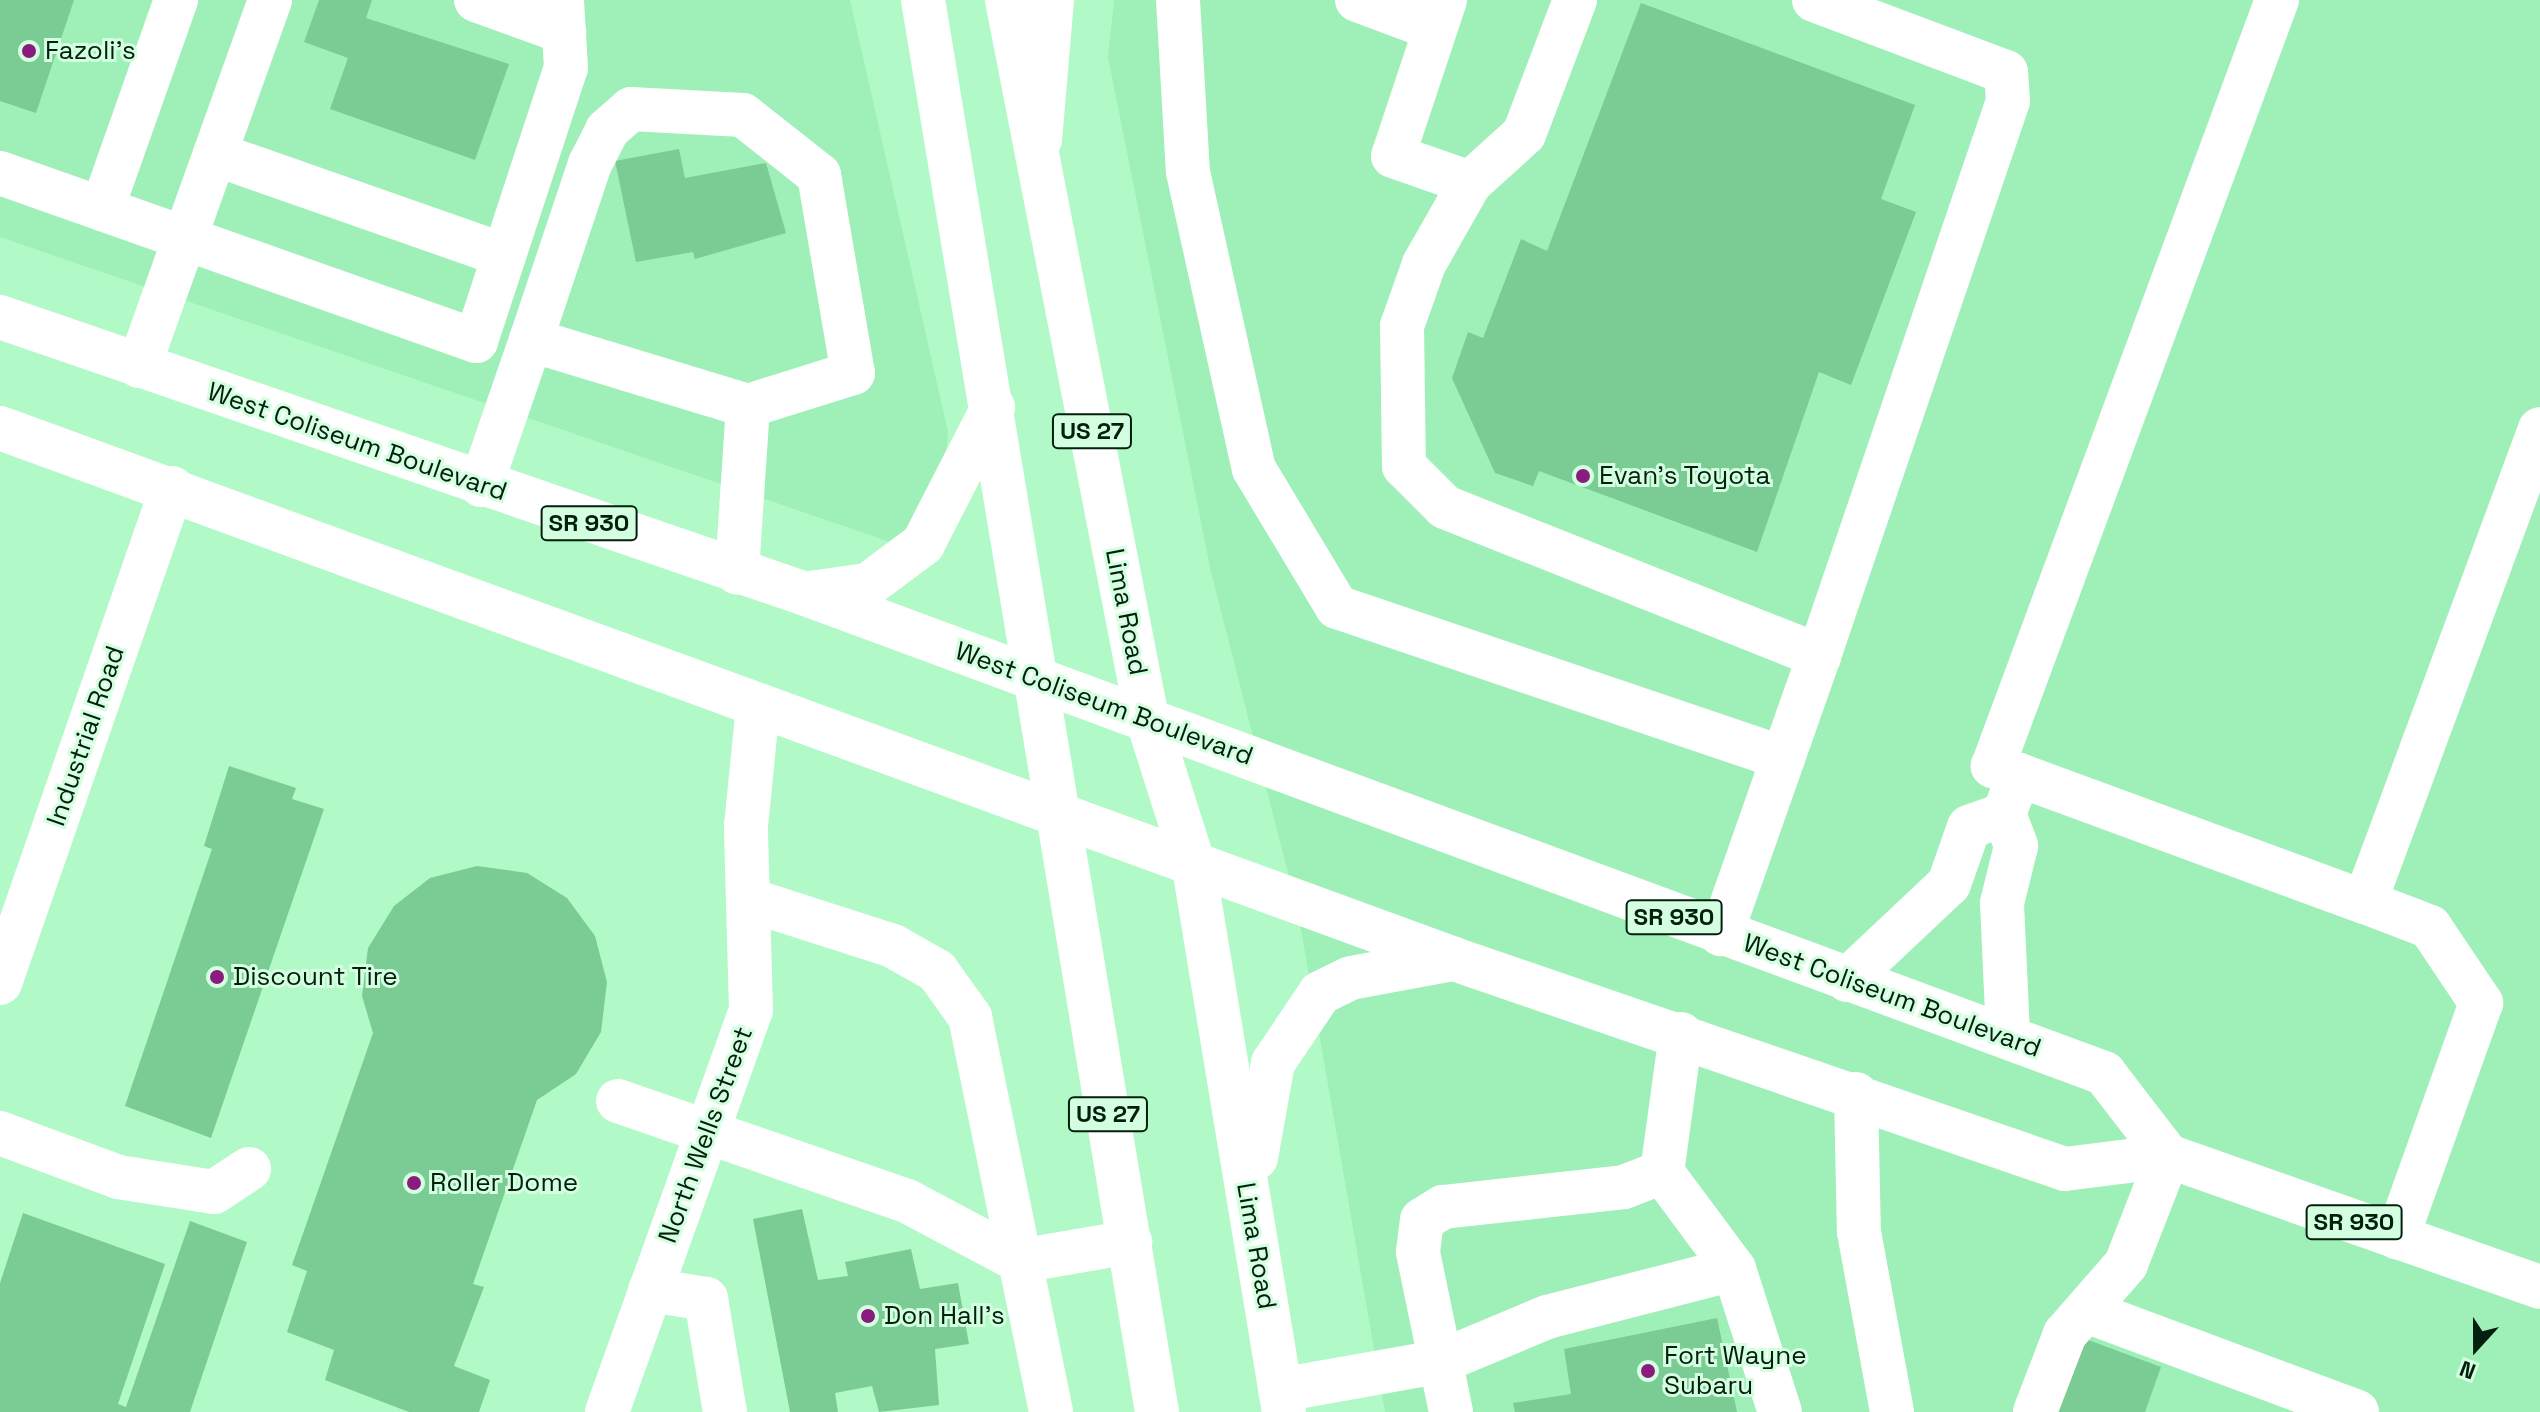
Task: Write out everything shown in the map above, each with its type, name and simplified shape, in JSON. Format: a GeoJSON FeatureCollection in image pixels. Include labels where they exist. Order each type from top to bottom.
{"type":"FeatureCollection","features":[{"type":"Feature","properties":{"kind":"main road"},"geometry":{"type":"LineString","coordinates":[[102,209],[176,0]]}},
{"type":"Feature","properties":{"kind":"main road"},"geometry":{"type":"LineString","coordinates":[[139,366],[270,0]]}},
{"type":"Feature","properties":{"kind":"main road"},"geometry":{"type":"LineString","coordinates":[[0,173],[476,341],[566,68],[563,16],[476,0]]}},
{"type":"Feature","properties":{"kind":"main road","name":"US 27"},"geometry":{"type":"LineString","coordinates":[[923,0],[1039,679],[1057,816],[1130,1242],[1149,1410]]}},
{"type":"Feature","properties":{"kind":"main road","name":"Lima Road"},"geometry":{"type":"LineString","coordinates":[[1007,0],[1040,142],[1147,718],[1193,862],[1282,1401]]}},
{"type":"Feature","properties":{"kind":"main road"},"geometry":{"type":"LineString","coordinates":[[1040,142],[1052,0]]}},
{"type":"Feature","properties":{"kind":"main road"},"geometry":{"type":"LineString","coordinates":[[1178,0],[1188,172],[1254,469],[1337,607],[1783,758]]}},
{"type":"Feature","properties":{"kind":"main road"},"geometry":{"type":"LineString","coordinates":[[1357,0],[1440,14],[1393,156],[1470,183]]}},
{"type":"Feature","properties":{"kind":"main road"},"geometry":{"type":"LineString","coordinates":[[1575,0],[1524,134],[1470,183],[1424,264],[1402,326],[1404,466],[1445,507],[1819,656]]}},
{"type":"Feature","properties":{"kind":"main road"},"geometry":{"type":"LineString","coordinates":[[1721,934],[2008,101],[2006,72],[1814,0]]}},
{"type":"Feature","properties":{"kind":"main road"},"geometry":{"type":"LineString","coordinates":[[2008,1037],[2002,903],[2016,846],[2012,795],[1993,766],[2277,0]]}},
{"type":"Feature","properties":{"kind":"main road"},"geometry":{"type":"LineString","coordinates":[[481,485],[531,340],[607,130],[631,109],[743,115],[819,175],[853,373],[748,406],[531,340]]}},
{"type":"Feature","properties":{"kind":"main road"},"geometry":{"type":"LineString","coordinates":[[215,154],[504,255]]}},
{"type":"Feature","properties":{"kind":"main road","name":"West Coliseum Boulevard"},"geometry":{"type":"LineString","coordinates":[[0,317],[737,573],[806,594],[2104,1073],[2168,1156]]}},
{"type":"Feature","properties":{"kind":"main road"},"geometry":{"type":"LineString","coordinates":[[737,573],[748,406]]}},
{"type":"Feature","properties":{"kind":"main road"},"geometry":{"type":"LineString","coordinates":[[806,594],[868,585],[923,544],[948,507],[993,407]]}},
{"type":"Feature","properties":{"kind":"main road","name":"SR 930"},"geometry":{"type":"LineString","coordinates":[[0,428],[172,488],[1057,816],[1193,862],[1454,959],[1856,1094],[2065,1169],[2168,1156],[2540,1287]]}},
{"type":"Feature","properties":{"kind":"main road"},"geometry":{"type":"LineString","coordinates":[[2365,902],[2540,429]]}},
{"type":"Feature","properties":{"kind":"main road","name":"Industrial Road"},"geometry":{"type":"LineString","coordinates":[[0,983],[15,890],[172,488]]}},
{"type":"Feature","properties":{"kind":"main road","name":"North Wells Street"},"geometry":{"type":"LineString","coordinates":[[607,1412],[751,1010],[746,826],[758,706]]}},
{"type":"Feature","properties":{"kind":"main road"},"geometry":{"type":"LineString","coordinates":[[2012,795],[2365,902],[2430,927],[2481,1003],[2397,1237]]}},
{"type":"Feature","properties":{"kind":"main road"},"geometry":{"type":"LineString","coordinates":[[1847,980],[1949,884],[1969,827],[2012,795]]}},
{"type":"Feature","properties":{"kind":"main road"},"geometry":{"type":"LineString","coordinates":[[750,900],[893,946],[937,971],[970,1017],[1051,1412]]}},
{"type":"Feature","properties":{"kind":"main road"},"geometry":{"type":"LineString","coordinates":[[1250,1212],[1262,1104],[1297,1018],[1320,993],[1351,978],[1454,959]]}},
{"type":"Feature","properties":{"kind":"main road"},"geometry":{"type":"LineString","coordinates":[[1681,1034],[1662,1172],[1734,1269],[1780,1412]]}},
{"type":"Feature","properties":{"kind":"main road"},"geometry":{"type":"LineString","coordinates":[[1856,1094],[1859,1232],[1892,1412]]}},
{"type":"Feature","properties":{"kind":"main road"},"geometry":{"type":"LineString","coordinates":[[618,1101],[907,1201],[1020,1261],[1130,1242]]}},
{"type":"Feature","properties":{"kind":"main road"},"geometry":{"type":"LineString","coordinates":[[0,1133],[118,1177],[214,1192],[249,1169]]}},
{"type":"Feature","properties":{"kind":"main road"},"geometry":{"type":"LineString","coordinates":[[2035,1412],[2065,1334],[2126,1264],[2168,1156]]}},
{"type":"Feature","properties":{"kind":"main road"},"geometry":{"type":"LineString","coordinates":[[1451,1412],[1418,1252],[1422,1220],[1443,1207],[1624,1187],[1662,1172]]}},
{"type":"Feature","properties":{"kind":"main road"},"geometry":{"type":"LineString","coordinates":[[1282,1401],[1442,1361],[1547,1317],[1734,1269]]}},
{"type":"Feature","properties":{"kind":"main road"},"geometry":{"type":"LineString","coordinates":[[650,1290],[706,1299],[725,1412]]}},
{"type":"Feature","properties":{"kind":"main road"},"geometry":{"type":"LineString","coordinates":[[2086,1311],[2357,1412]]}},
{"type":"Feature","properties":{"kind":"shaded area"},"geometry":{"type":"Polygon","coordinates":[[[0,0],[850,0],[948,432],[944,483],[899,545],[0,237],[0,0]]]}},
{"type":"Feature","properties":{"kind":"shaded area"},"geometry":{"type":"Polygon","coordinates":[[[1114,0],[2540,0],[2540,1412],[1385,1412],[1298,912],[1211,572],[1108,57],[1114,0]]]}},
{"type":"Feature","properties":{"kind":"building","name":"Fazoli's"},"geometry":{"type":"Polygon","coordinates":[[[0,0],[74,0],[36,113],[0,101],[0,0]]]}},
{"type":"Feature","properties":{"kind":"building"},"geometry":{"type":"Polygon","coordinates":[[[319,0],[372,0],[366,18],[509,64],[475,160],[330,109],[348,58],[304,42],[319,0]]]}},
{"type":"Feature","properties":{"kind":"building"},"geometry":{"type":"Polygon","coordinates":[[[1641,3],[1915,105],[1881,199],[1916,212],[1851,385],[1819,372],[1757,552],[1539,471],[1533,486],[1495,473],[1452,378],[1468,332],[1483,338],[1521,239],[1547,251],[1641,3]]]}},
{"type":"Feature","properties":{"kind":"building"},"geometry":{"type":"Polygon","coordinates":[[[679,149],[685,178],[766,163],[786,233],[695,259],[693,252],[636,262],[615,161],[679,149]]]}},
{"type":"Feature","properties":{"kind":"building","name":"Discount Tire"},"geometry":{"type":"Polygon","coordinates":[[[229,766],[296,788],[292,799],[324,809],[211,1138],[125,1106],[212,849],[204,846],[229,766]]]}},
{"type":"Feature","properties":{"kind":"building","name":"Roller Dome"},"geometry":{"type":"Polygon","coordinates":[[[477,866],[527,873],[567,898],[595,936],[607,982],[601,1032],[576,1074],[537,1100],[473,1284],[484,1287],[454,1366],[490,1380],[479,1412],[409,1412],[325,1380],[334,1350],[287,1332],[307,1271],[292,1265],[373,1033],[362,996],[368,948],[394,906],[430,878],[477,866]]]}},
{"type":"Feature","properties":{"kind":"building","name":"Don Hall's"},"geometry":{"type":"Polygon","coordinates":[[[802,1209],[818,1280],[848,1276],[845,1262],[911,1249],[920,1289],[958,1283],[969,1344],[935,1349],[939,1405],[879,1412],[872,1386],[835,1393],[838,1412],[790,1412],[753,1219],[802,1209]]]}},
{"type":"Feature","properties":{"kind":"building"},"geometry":{"type":"Polygon","coordinates":[[[23,1213],[165,1264],[118,1404],[126,1407],[190,1221],[247,1242],[190,1412],[0,1412],[0,1283],[23,1213]]]}},
{"type":"Feature","properties":{"kind":"building","name":"Fort Wayne Subaru"},"geometry":{"type":"Polygon","coordinates":[[[1717,1318],[1737,1412],[1515,1412],[1513,1403],[1571,1394],[1564,1349],[1717,1318]]]}},
{"type":"Feature","properties":{"kind":"building"},"geometry":{"type":"Polygon","coordinates":[[[2083,1338],[2161,1367],[2145,1412],[2057,1412],[2083,1338]]]}},
{"type":"Feature","properties":{"kind":"place","name":"Fazoli's"},"geometry":{"type":"Point","coordinates":[29,51]}},
{"type":"Feature","properties":{"kind":"place","name":"Evan's Toyota"},"geometry":{"type":"Point","coordinates":[1583,476]}},
{"type":"Feature","properties":{"kind":"place","name":"Discount Tire"},"geometry":{"type":"Point","coordinates":[217,977]}},
{"type":"Feature","properties":{"kind":"place","name":"Roller Dome"},"geometry":{"type":"Point","coordinates":[414,1183]}},
{"type":"Feature","properties":{"kind":"place","name":"Don Hall's"},"geometry":{"type":"Point","coordinates":[868,1316]}},
{"type":"Feature","properties":{"kind":"place","name":"Fort Wayne Subaru"},"geometry":{"type":"Point","coordinates":[1648,1371]}}]}
